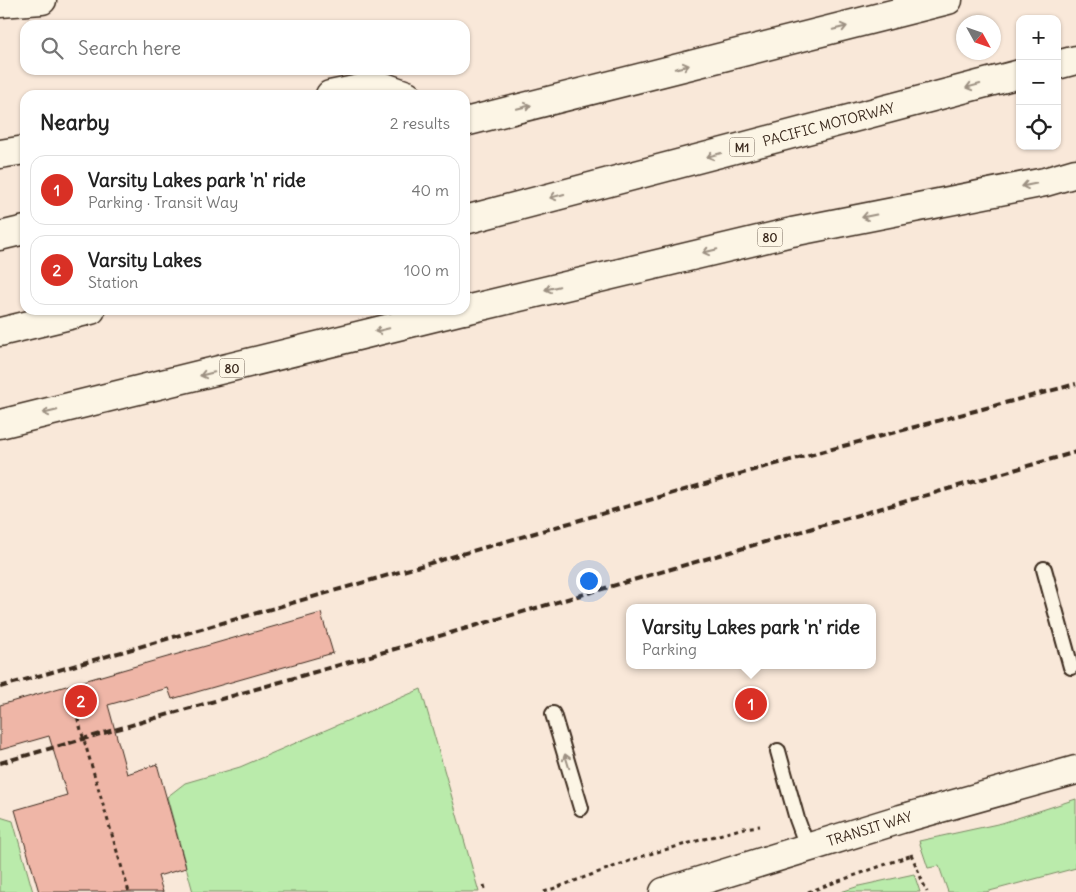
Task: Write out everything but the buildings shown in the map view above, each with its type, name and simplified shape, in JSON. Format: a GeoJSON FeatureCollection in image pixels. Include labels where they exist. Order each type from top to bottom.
{"type":"FeatureCollection","features":[{"type":"Feature","properties":{"kind":"main road"},"geometry":{"type":"LineString","coordinates":[[0,3],[42,0]]}},
{"type":"Feature","properties":{"kind":"main road"},"geometry":{"type":"LineString","coordinates":[[470,119],[948,0]]}},
{"type":"Feature","properties":{"kind":"main road"},"geometry":{"type":"LineString","coordinates":[[1061,63],[1076,60]]}},
{"type":"Feature","properties":{"kind":"main road","name":"PACIFIC MOTORWAY"},"geometry":{"type":"LineString","coordinates":[[470,219],[1016,75]]}},
{"type":"Feature","properties":{"kind":"main road"},"geometry":{"type":"LineString","coordinates":[[354,90],[379,85],[393,90]]}},
{"type":"Feature","properties":{"kind":"main road"},"geometry":{"type":"LineString","coordinates":[[0,154],[20,151]]}},
{"type":"Feature","properties":{"kind":"main road","name":"80"},"geometry":{"type":"LineString","coordinates":[[470,309],[792,232],[1045,182],[1076,173]]}},
{"type":"Feature","properties":{"kind":"main road"},"geometry":{"type":"LineString","coordinates":[[0,236],[20,231]]}},
{"type":"Feature","properties":{"kind":"main road"},"geometry":{"type":"LineString","coordinates":[[0,332],[70,315]]}},
{"type":"Feature","properties":{"kind":"main road","name":"80"},"geometry":{"type":"LineString","coordinates":[[0,424],[444,315]]}},
{"type":"Feature","properties":{"kind":"main road","name":"TRANSIT WAY"},"geometry":{"type":"LineString","coordinates":[[664,892],[901,819],[1076,770]]}},
{"type":"Feature","properties":{"kind":"lane"},"geometry":{"type":"LineString","coordinates":[[1044,570],[1071,667]]}},
{"type":"Feature","properties":{"kind":"lane"},"geometry":{"type":"LineString","coordinates":[[553,714],[581,808]]}},
{"type":"Feature","properties":{"kind":"lane"},"geometry":{"type":"LineString","coordinates":[[778,751],[797,819],[808,849]]}},
{"type":"Feature","properties":{"kind":"path"},"geometry":{"type":"LineString","coordinates":[[73,703],[129,892]]}},
{"type":"Feature","properties":{"kind":"path"},"geometry":{"type":"LineString","coordinates":[[808,892],[912,855]]}},
{"type":"Feature","properties":{"kind":"path"},"geometry":{"type":"LineString","coordinates":[[918,869],[927,892]]}},
{"type":"Feature","properties":{"kind":"path"},"geometry":{"type":"LineString","coordinates":[[484,885],[486,892]]}},
{"type":"Feature","properties":{"kind":"green space"},"geometry":{"type":"Polygon","coordinates":[[[421,689],[479,892],[193,892],[167,797],[185,783],[240,767],[421,689]]]}},
{"type":"Feature","properties":{"kind":"green space"},"geometry":{"type":"Polygon","coordinates":[[[1076,799],[1076,868],[986,892],[948,892],[939,866],[928,868],[919,841],[1002,823],[1076,799]]]}},
{"type":"Feature","properties":{"kind":"green space"},"geometry":{"type":"Polygon","coordinates":[[[0,817],[13,821],[33,892],[0,892],[0,817]]]}},
{"type":"Feature","properties":{"kind":"green space"},"geometry":{"type":"Polygon","coordinates":[[[914,874],[920,892],[841,892],[859,886],[914,874]]]}},
{"type":"Feature","properties":{"kind":"railway"},"geometry":{"type":"LineString","coordinates":[[0,687],[757,469],[1076,384]]}},
{"type":"Feature","properties":{"kind":"railway"},"geometry":{"type":"LineString","coordinates":[[0,763],[1076,452]]}},
{"type":"Feature","properties":{"kind":"place","name":"Varsity Lakes"},"geometry":{"type":"Point","coordinates":[81,701]}},
{"type":"Feature","properties":{"kind":"place","name":"Varsity Lakes park 'n' ride"},"geometry":{"type":"Point","coordinates":[751,704]}}]}
